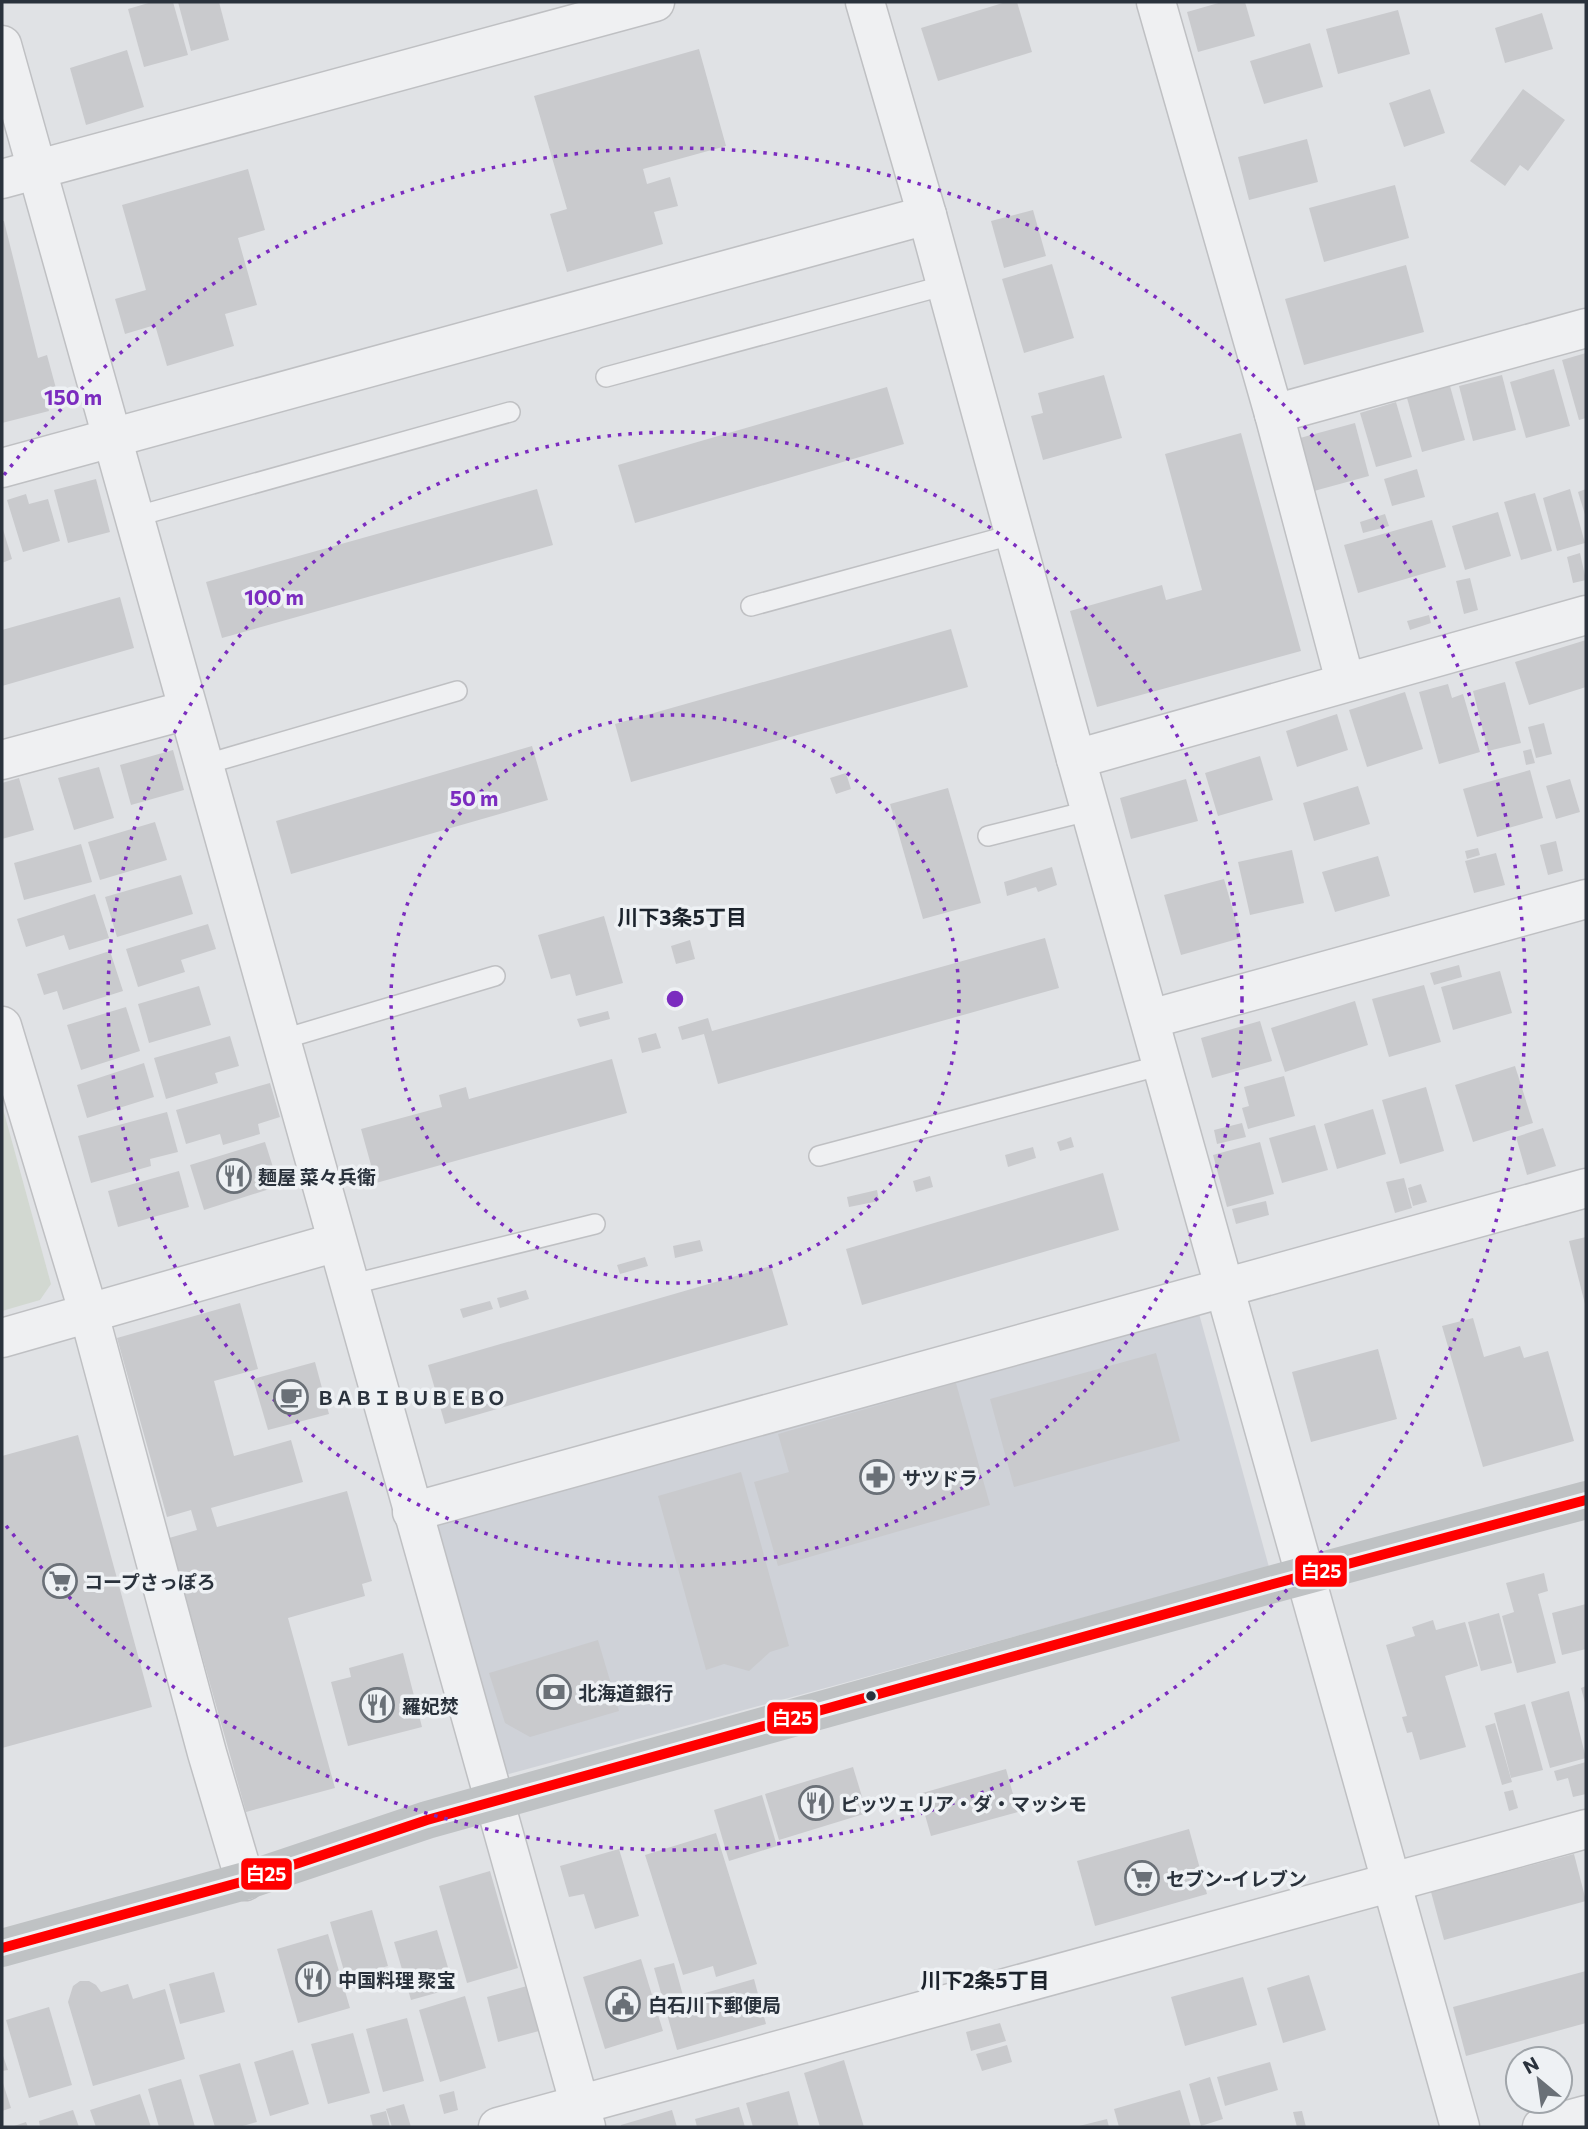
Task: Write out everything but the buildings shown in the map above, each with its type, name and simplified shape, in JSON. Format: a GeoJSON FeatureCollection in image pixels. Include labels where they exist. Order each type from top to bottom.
{"type":"FeatureCollection","features":[{"type":"Feature","properties":{"kind":"main road"},"geometry":{"type":"LineString","coordinates":[[2,1948],[245,1881],[427,1820],[1586,1500]]}},
{"type":"Feature","properties":{"kind":"street"},"geometry":{"type":"LineString","coordinates":[[19,174],[655,2]]}},
{"type":"Feature","properties":{"kind":"street"},"geometry":{"type":"LineString","coordinates":[[865,2],[1460,2127]]}},
{"type":"Feature","properties":{"kind":"street"},"geometry":{"type":"LineString","coordinates":[[1156,2],[1274,414],[1345,681]]}},
{"type":"Feature","properties":{"kind":"street"},"geometry":{"type":"LineString","coordinates":[[2,45],[19,174],[112,439],[582,2116]]}},
{"type":"Feature","properties":{"kind":"street"},"geometry":{"type":"LineString","coordinates":[[2,468],[926,215]]}},
{"type":"Feature","properties":{"kind":"street"},"geometry":{"type":"LineString","coordinates":[[1274,414],[1586,328]]}},
{"type":"Feature","properties":{"kind":"street"},"geometry":{"type":"LineString","coordinates":[[1076,758],[1586,615]]}},
{"type":"Feature","properties":{"kind":"street"},"geometry":{"type":"LineString","coordinates":[[2,760],[187,710]]}},
{"type":"Feature","properties":{"kind":"street"},"geometry":{"type":"LineString","coordinates":[[1150,1019],[1586,900]]}},
{"type":"Feature","properties":{"kind":"street"},"geometry":{"type":"LineString","coordinates":[[2,1026],[89,1314],[207,1753],[245,1881]]}},
{"type":"Feature","properties":{"kind":"street"},"geometry":{"type":"LineString","coordinates":[[412,1511],[1586,1188]]}},
{"type":"Feature","properties":{"kind":"street"},"geometry":{"type":"LineString","coordinates":[[2,1338],[337,1242]]}},
{"type":"Feature","properties":{"kind":"street"},"geometry":{"type":"LineString","coordinates":[[498,2127],[582,2116],[1586,1829]]}},
{"type":"Feature","properties":{"kind":"street"},"geometry":{"type":"LineString","coordinates":[[1542,2127],[1586,2115]]}},
{"type":"Feature","properties":{"kind":"lane"},"geometry":{"type":"LineString","coordinates":[[606,377],[946,285]]}},
{"type":"Feature","properties":{"kind":"lane"},"geometry":{"type":"LineString","coordinates":[[134,517],[510,412]]}},
{"type":"Feature","properties":{"kind":"lane"},"geometry":{"type":"LineString","coordinates":[[751,606],[1015,534]]}},
{"type":"Feature","properties":{"kind":"lane"},"geometry":{"type":"LineString","coordinates":[[203,765],[457,691]]}},
{"type":"Feature","properties":{"kind":"lane"},"geometry":{"type":"LineString","coordinates":[[988,836],[1092,810]]}},
{"type":"Feature","properties":{"kind":"lane"},"geometry":{"type":"LineString","coordinates":[[280,1040],[495,976]]}},
{"type":"Feature","properties":{"kind":"lane"},"geometry":{"type":"LineString","coordinates":[[819,1156],[1162,1065]]}},
{"type":"Feature","properties":{"kind":"lane"},"geometry":{"type":"LineString","coordinates":[[349,1286],[595,1224]]}},
{"type":"Feature","properties":{"kind":"shaded area"},"geometry":{"type":"Polygon","coordinates":[[[2,1105],[51,1284],[40,1300],[2,1311],[2,1105]]]}},
{"type":"Feature","properties":{"kind":"shaded area"},"geometry":{"type":"Polygon","coordinates":[[[1198,1310],[1269,1567],[502,1776],[431,1524],[1198,1310]]]}},
{"type":"Feature","properties":{"kind":"transit line","name":"白25"},"geometry":{"type":"LineString","coordinates":[[2,1948],[245,1881],[427,1820],[1266,1586],[1586,1500]]}},
{"type":"Feature","properties":{"kind":"place","name":"麺屋 菜々兵衛"},"geometry":{"type":"Point","coordinates":[234,1176]}},
{"type":"Feature","properties":{"kind":"place","name":"ＢＡＢＩＢＵＢＥＢＯ"},"geometry":{"type":"Point","coordinates":[291,1397]}},
{"type":"Feature","properties":{"kind":"place","name":"サツドラ"},"geometry":{"type":"Point","coordinates":[877,1477]}},
{"type":"Feature","properties":{"kind":"place","name":"コープさっぽろ"},"geometry":{"type":"Point","coordinates":[60,1581]}},
{"type":"Feature","properties":{"kind":"place","name":"北海道銀行"},"geometry":{"type":"Point","coordinates":[554,1692]}},
{"type":"Feature","properties":{"kind":"place","name":"羅妃焚"},"geometry":{"type":"Point","coordinates":[377,1705]}},
{"type":"Feature","properties":{"kind":"place","name":"ピッツェリア・ダ・マッシモ"},"geometry":{"type":"Point","coordinates":[816,1803]}},
{"type":"Feature","properties":{"kind":"place","name":"セブン-イレブン"},"geometry":{"type":"Point","coordinates":[1142,1878]}},
{"type":"Feature","properties":{"kind":"place","name":"中国料理 聚宝"},"geometry":{"type":"Point","coordinates":[313,1979]}},
{"type":"Feature","properties":{"kind":"place","name":"白石川下郵便局"},"geometry":{"type":"Point","coordinates":[623,2004]}},
{"type":"Feature","properties":{"kind":"district","name":"川下3条5丁目"},"geometry":{"type":"Point","coordinates":[682,916]}},
{"type":"Feature","properties":{"kind":"district","name":"川下2条5丁目"},"geometry":{"type":"Point","coordinates":[985,1979]}}]}
